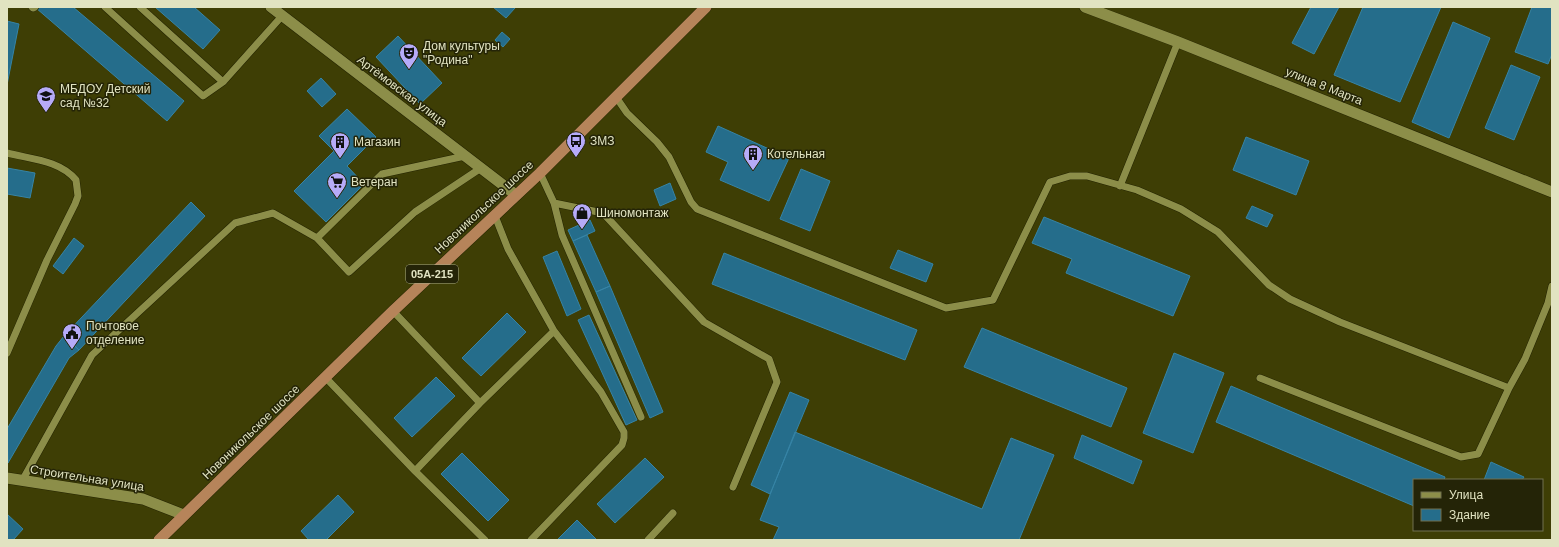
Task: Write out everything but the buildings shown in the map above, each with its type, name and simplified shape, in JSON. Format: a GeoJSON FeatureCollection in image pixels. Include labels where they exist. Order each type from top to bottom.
{"type":"FeatureCollection","features":[{"type":"Feature","properties":{"kind":"highway","name":"Новоникольское шоссе"},"geometry":{"type":"LineString","coordinates":[[158,540],[326,378],[393,310],[540,173],[706,7]]}},
{"type":"Feature","properties":{"kind":"street","name":"Артёмовская улица"},"geometry":{"type":"LineString","coordinates":[[271,7],[516,195]]}},
{"type":"Feature","properties":{"kind":"street","name":"улица 8 Марта"},"geometry":{"type":"LineString","coordinates":[[1085,7],[1178,42],[1552,192]]}},
{"type":"Feature","properties":{"kind":"street","name":"Строительная улица"},"geometry":{"type":"LineString","coordinates":[[7,478],[144,499],[184,515]]}},
{"type":"Feature","properties":{"kind":"lane"},"geometry":{"type":"LineString","coordinates":[[105,7],[203,96],[223,82],[282,16]]}},
{"type":"Feature","properties":{"kind":"lane"},"geometry":{"type":"LineString","coordinates":[[140,7],[223,82]]}},
{"type":"Feature","properties":{"kind":"lane"},"geometry":{"type":"LineString","coordinates":[[1120,186],[1178,42]]}},
{"type":"Feature","properties":{"kind":"lane"},"geometry":{"type":"LineString","coordinates":[[616,97],[627,113],[657,142],[669,157],[691,202],[697,209],[946,308],[993,300],[1050,182],[1070,176],[1087,176],[1137,190],[1181,209],[1218,232],[1269,285],[1290,299],[1340,322],[1509,388]]}},
{"type":"Feature","properties":{"kind":"lane"},"geometry":{"type":"LineString","coordinates":[[7,153],[51,163],[63,168],[76,180],[78,196],[47,260],[7,353]]}},
{"type":"Feature","properties":{"kind":"lane"},"geometry":{"type":"LineString","coordinates":[[318,238],[382,174],[466,156]]}},
{"type":"Feature","properties":{"kind":"lane"},"geometry":{"type":"LineString","coordinates":[[22,481],[92,355],[235,223],[273,213],[318,238],[349,272],[415,212],[481,168]]}},
{"type":"Feature","properties":{"kind":"lane"},"geometry":{"type":"LineString","coordinates":[[540,173],[554,203],[562,235],[641,417]]}},
{"type":"Feature","properties":{"kind":"lane"},"geometry":{"type":"LineString","coordinates":[[554,203],[603,213],[704,322],[769,359],[777,382],[733,488]]}},
{"type":"Feature","properties":{"kind":"lane"},"geometry":{"type":"LineString","coordinates":[[495,216],[508,249],[554,331],[602,392],[624,432],[622,445],[531,540]]}},
{"type":"Feature","properties":{"kind":"lane"},"geometry":{"type":"LineString","coordinates":[[1260,378],[1461,457],[1478,454],[1509,388],[1525,359],[1548,303],[1552,286]]}},
{"type":"Feature","properties":{"kind":"lane"},"geometry":{"type":"LineString","coordinates":[[393,310],[480,403]]}},
{"type":"Feature","properties":{"kind":"lane"},"geometry":{"type":"LineString","coordinates":[[415,471],[480,403],[554,331]]}},
{"type":"Feature","properties":{"kind":"lane"},"geometry":{"type":"LineString","coordinates":[[326,378],[415,471],[485,540]]}},
{"type":"Feature","properties":{"kind":"lane"},"geometry":{"type":"LineString","coordinates":[[648,540],[673,513]]}},
{"type":"Feature","properties":{"kind":"place","name":"Дом культуры \"Родина\""},"geometry":{"type":"Point","coordinates":[409,70]}},
{"type":"Feature","properties":{"kind":"place","name":"МБДОУ Детский сад №32"},"geometry":{"type":"Point","coordinates":[46,113]}},
{"type":"Feature","properties":{"kind":"place","name":"ЗМЗ"},"geometry":{"type":"Point","coordinates":[576,158]}},
{"type":"Feature","properties":{"kind":"place","name":"Магазин"},"geometry":{"type":"Point","coordinates":[340,159]}},
{"type":"Feature","properties":{"kind":"place","name":"Котельная"},"geometry":{"type":"Point","coordinates":[753,171]}},
{"type":"Feature","properties":{"kind":"place","name":"Ветеран"},"geometry":{"type":"Point","coordinates":[337,199]}},
{"type":"Feature","properties":{"kind":"place","name":"Шиномонтаж"},"geometry":{"type":"Point","coordinates":[582,230]}},
{"type":"Feature","properties":{"kind":"place","name":"Почтовое отделение"},"geometry":{"type":"Point","coordinates":[72,350]}}]}
